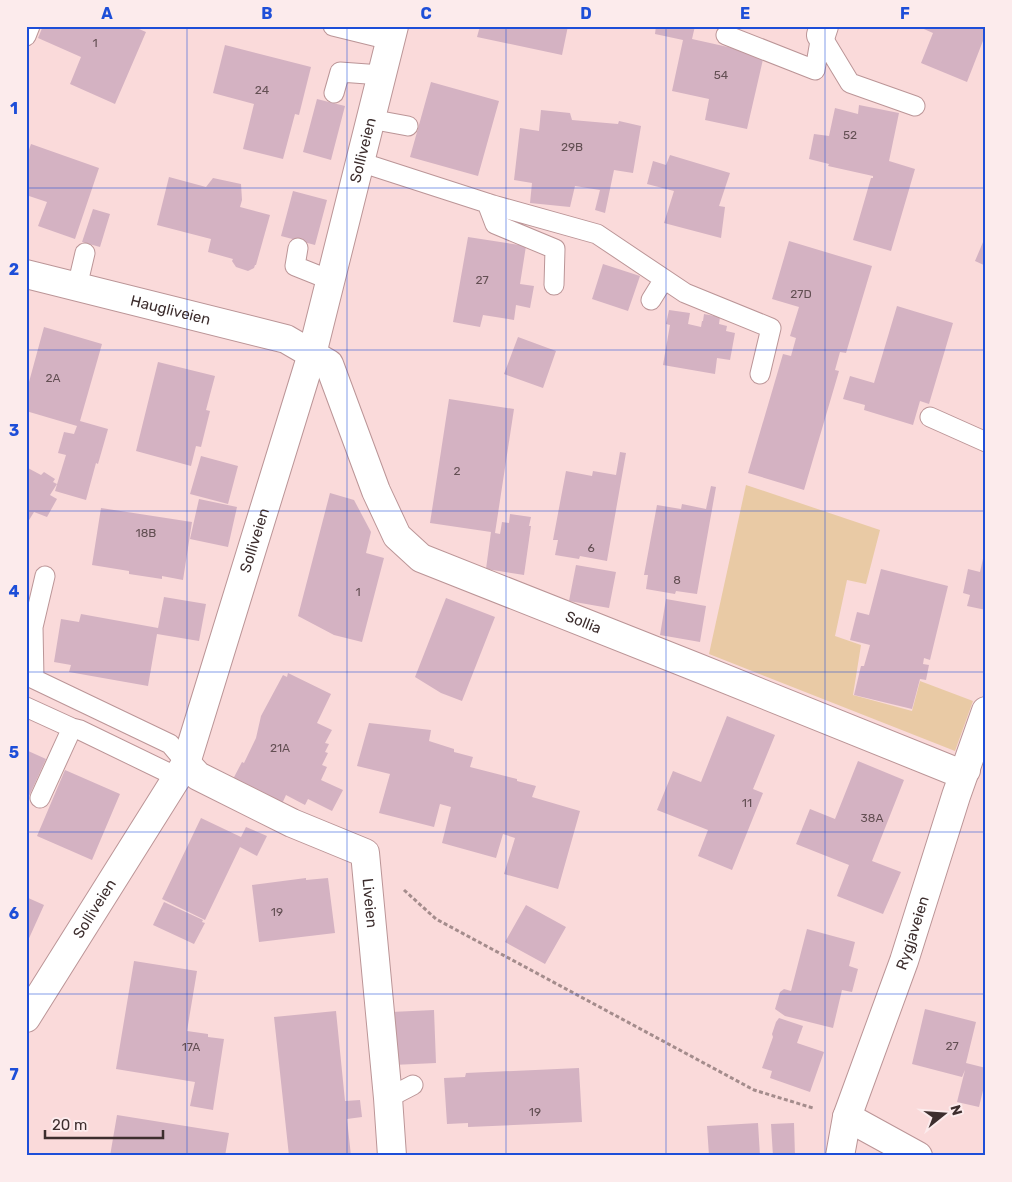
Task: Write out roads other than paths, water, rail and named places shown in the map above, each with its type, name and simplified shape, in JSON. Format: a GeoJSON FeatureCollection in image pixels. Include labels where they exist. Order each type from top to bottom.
{"type":"FeatureCollection","features":[{"type":"Feature","properties":{"kind":"street","name":"Solliveien"},"geometry":{"type":"LineString","coordinates":[[26,1018],[181,770],[312,354],[392,33]]}},
{"type":"Feature","properties":{"kind":"street","name":"Haugliveien"},"geometry":{"type":"LineString","coordinates":[[26,274],[286,340],[312,354]]}},
{"type":"Feature","properties":{"kind":"street","name":"Sollia"},"geometry":{"type":"LineString","coordinates":[[312,354],[329,364],[376,491],[397,536],[421,558],[687,663],[954,772],[966,770]]}},
{"type":"Feature","properties":{"kind":"street","name":"Rygjaveien"},"geometry":{"type":"LineString","coordinates":[[840,1156],[848,1117],[904,961],[956,796],[986,711]]}},
{"type":"Feature","properties":{"kind":"street","name":"Liveien"},"geometry":{"type":"LineString","coordinates":[[181,770],[198,776],[292,823],[365,853],[392,1156]]}},
{"type":"Feature","properties":{"kind":"street"},"geometry":{"type":"LineString","coordinates":[[848,1117],[918,1156]]}},
{"type":"Feature","properties":{"kind":"lane"},"geometry":{"type":"LineString","coordinates":[[26,36],[30,26]]}},
{"type":"Feature","properties":{"kind":"lane"},"geometry":{"type":"LineString","coordinates":[[333,26],[392,33]]}},
{"type":"Feature","properties":{"kind":"lane"},"geometry":{"type":"LineString","coordinates":[[726,35],[815,70],[823,31]]}},
{"type":"Feature","properties":{"kind":"lane"},"geometry":{"type":"LineString","coordinates":[[823,31],[850,83],[915,106]]}},
{"type":"Feature","properties":{"kind":"lane"},"geometry":{"type":"LineString","coordinates":[[334,92],[340,72],[381,75]]}},
{"type":"Feature","properties":{"kind":"lane"},"geometry":{"type":"LineString","coordinates":[[370,119],[408,126]]}},
{"type":"Feature","properties":{"kind":"lane"},"geometry":{"type":"LineString","coordinates":[[360,162],[487,203],[597,234],[685,293],[776,332],[760,374]]}},
{"type":"Feature","properties":{"kind":"lane"},"geometry":{"type":"LineString","coordinates":[[487,203],[495,224],[555,249],[554,285]]}},
{"type":"Feature","properties":{"kind":"lane"},"geometry":{"type":"LineString","coordinates":[[298,248],[294,266],[330,280]]}},
{"type":"Feature","properties":{"kind":"lane"},"geometry":{"type":"LineString","coordinates":[[77,287],[85,253]]}},
{"type":"Feature","properties":{"kind":"lane"},"geometry":{"type":"LineString","coordinates":[[651,300],[664,279]]}},
{"type":"Feature","properties":{"kind":"lane"},"geometry":{"type":"LineString","coordinates":[[930,417],[986,442]]}},
{"type":"Feature","properties":{"kind":"lane"},"geometry":{"type":"LineString","coordinates":[[45,576],[33,627],[34,679],[170,744],[181,770]]}},
{"type":"Feature","properties":{"kind":"lane"},"geometry":{"type":"LineString","coordinates":[[26,707],[72,728],[181,770]]}},
{"type":"Feature","properties":{"kind":"lane"},"geometry":{"type":"LineString","coordinates":[[40,798],[72,728]]}},
{"type":"Feature","properties":{"kind":"lane"},"geometry":{"type":"LineString","coordinates":[[388,1098],[413,1085]]}}]}
